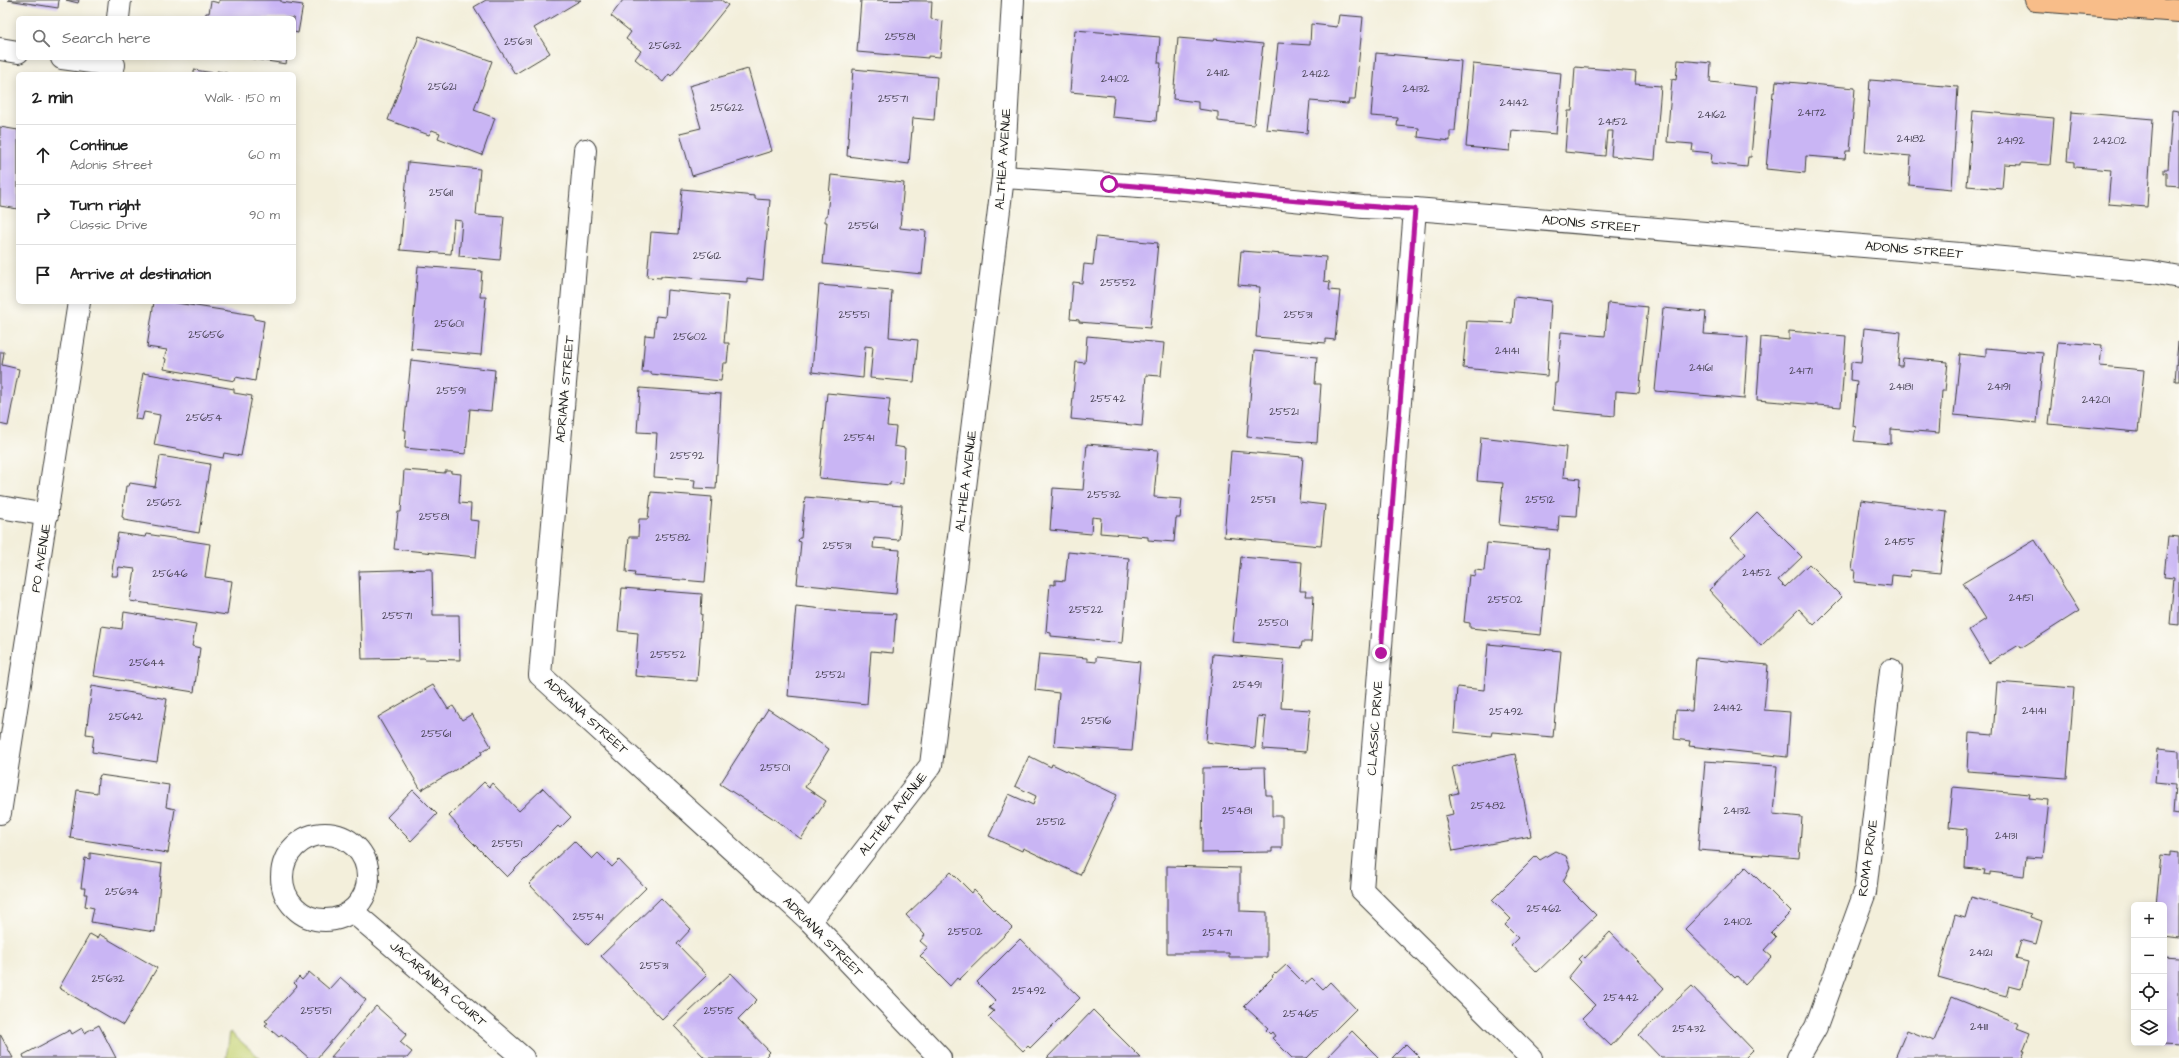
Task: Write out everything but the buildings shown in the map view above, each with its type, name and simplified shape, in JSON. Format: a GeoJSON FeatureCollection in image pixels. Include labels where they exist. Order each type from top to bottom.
{"type":"FeatureCollection","features":[{"type":"Feature","properties":{"kind":"main road"},"geometry":{"type":"LineString","coordinates":[[2036,0],[2179,11]]}},
{"type":"Feature","properties":{"kind":"street"},"geometry":{"type":"LineString","coordinates":[[118,16],[120,0]]}},
{"type":"Feature","properties":{"kind":"street","name":"ALTHEA AVENUE"},"geometry":{"type":"LineString","coordinates":[[810,921],[931,765],[1003,177],[1013,0]]}},
{"type":"Feature","properties":{"kind":"street"},"geometry":{"type":"LineString","coordinates":[[0,49],[16,52]]}},
{"type":"Feature","properties":{"kind":"street"},"geometry":{"type":"LineString","coordinates":[[75,60],[114,66]]}},
{"type":"Feature","properties":{"kind":"street","name":"ADRIANA STREET"},"geometry":{"type":"LineString","coordinates":[[585,150],[540,674],[810,921],[940,1058]]}},
{"type":"Feature","properties":{"kind":"street","name":"ADONIS STREET"},"geometry":{"type":"LineString","coordinates":[[1003,177],[1185,189],[1363,207],[1415,209],[1960,254],[2152,272],[2179,277]]}},
{"type":"Feature","properties":{"kind":"street","name":"CLASSIC DRIVE"},"geometry":{"type":"LineString","coordinates":[[1415,209],[1362,890],[1531,1058]]}},
{"type":"Feature","properties":{"kind":"street","name":"PO AVENUE"},"geometry":{"type":"LineString","coordinates":[[0,813],[79,304]]}},
{"type":"Feature","properties":{"kind":"street"},"geometry":{"type":"LineString","coordinates":[[0,507],[47,515]]}},
{"type":"Feature","properties":{"kind":"street","name":"ROMA DRIVE"},"geometry":{"type":"LineString","coordinates":[[1798,1058],[1816,1027],[1866,892],[1891,670]]}},
{"type":"Feature","properties":{"kind":"street","name":"JACARANDA COURT"},"geometry":{"type":"LineString","coordinates":[[352,911],[524,1058]]}},
{"type":"Feature","properties":{"kind":"green space"},"geometry":{"type":"Polygon","coordinates":[[[230,1032],[260,1058],[226,1058],[230,1032]]]}},
{"type":"Feature","properties":{"kind":"route"},"geometry":{"type":"LineString","coordinates":[[1109,184],[1185,189],[1363,207],[1415,209],[1381,653]]}}]}
